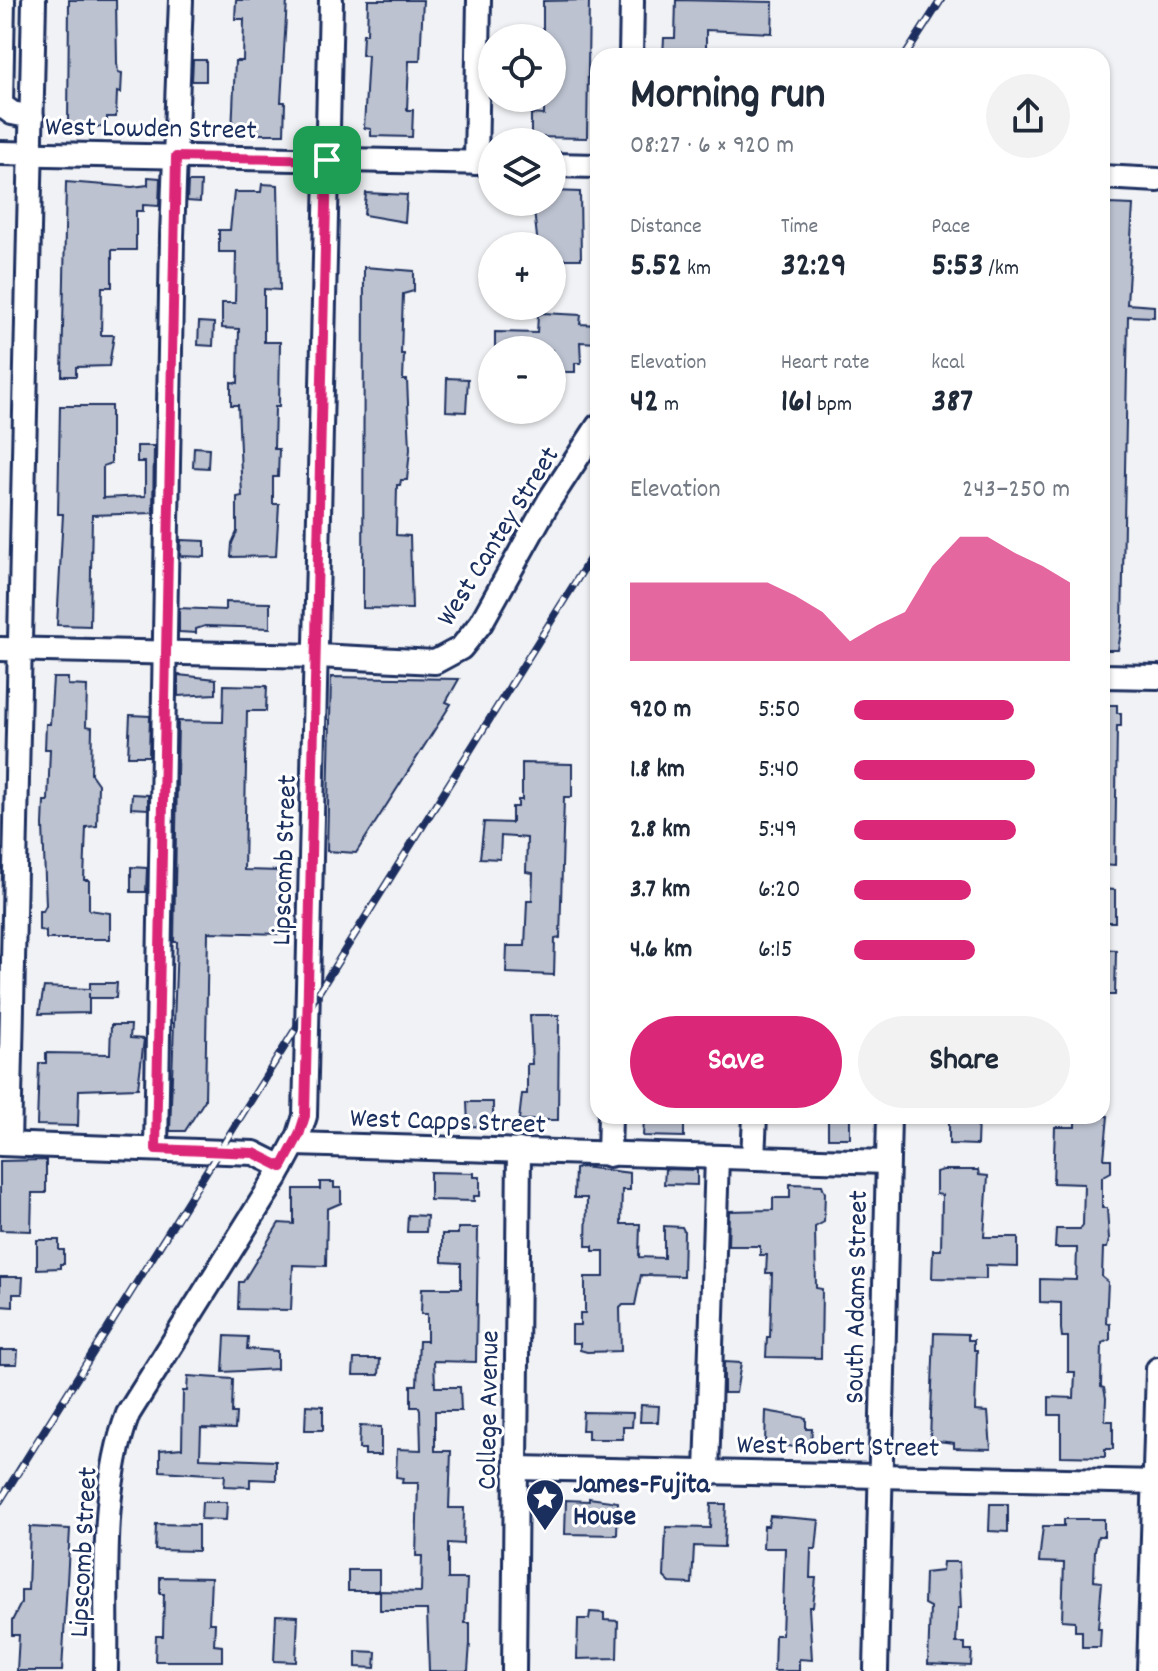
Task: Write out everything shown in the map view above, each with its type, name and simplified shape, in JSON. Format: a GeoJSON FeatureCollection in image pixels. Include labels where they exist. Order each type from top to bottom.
{"type":"FeatureCollection","features":[{"type":"Feature","properties":{"kind":"street"},"geometry":{"type":"LineString","coordinates":[[3,0],[1,105],[12,113],[32,117]]}},
{"type":"Feature","properties":{"kind":"street"},"geometry":{"type":"LineString","coordinates":[[34,0],[32,154],[10,649],[4,1144],[254,1153],[282,1167]]}},
{"type":"Feature","properties":{"kind":"street"},"geometry":{"type":"LineString","coordinates":[[156,1149],[181,0]]}},
{"type":"Feature","properties":{"kind":"street","name":"Lipscomb Street"},"geometry":{"type":"LineString","coordinates":[[106,1671],[111,1485],[117,1444],[128,1414],[282,1167],[305,1116],[331,0]]}},
{"type":"Feature","properties":{"kind":"street"},"geometry":{"type":"LineString","coordinates":[[479,0],[483,128]]}},
{"type":"Feature","properties":{"kind":"street"},"geometry":{"type":"LineString","coordinates":[[631,48],[632,0]]}},
{"type":"Feature","properties":{"kind":"street","name":"West Lowden Street"},"geometry":{"type":"LineString","coordinates":[[0,153],[478,163]]}},
{"type":"Feature","properties":{"kind":"street"},"geometry":{"type":"LineString","coordinates":[[566,165],[590,166]]}},
{"type":"Feature","properties":{"kind":"street"},"geometry":{"type":"LineString","coordinates":[[1110,177],[1158,180]]}},
{"type":"Feature","properties":{"kind":"street","name":"West Cantey Street"},"geometry":{"type":"LineString","coordinates":[[10,649],[318,656],[435,662],[461,648],[481,623],[549,501],[590,438]]}},
{"type":"Feature","properties":{"kind":"street"},"geometry":{"type":"LineString","coordinates":[[1110,676],[1158,677]]}},
{"type":"Feature","properties":{"kind":"street"},"geometry":{"type":"LineString","coordinates":[[609,1155],[610,1124]]}},
{"type":"Feature","properties":{"kind":"street"},"geometry":{"type":"LineString","coordinates":[[753,1158],[755,1124]]}},
{"type":"Feature","properties":{"kind":"street","name":"South Adams Street"},"geometry":{"type":"LineString","coordinates":[[876,1671],[889,1124]]}},
{"type":"Feature","properties":{"kind":"street","name":"West Capps Street"},"geometry":{"type":"LineString","coordinates":[[295,1144],[887,1162]]}},
{"type":"Feature","properties":{"kind":"street","name":"College Avenue"},"geometry":{"type":"LineString","coordinates":[[514,1671],[519,1150]]}},
{"type":"Feature","properties":{"kind":"street"},"geometry":{"type":"LineString","coordinates":[[707,1472],[717,1157]]}},
{"type":"Feature","properties":{"kind":"street"},"geometry":{"type":"LineString","coordinates":[[1149,1671],[1158,1369]]}},
{"type":"Feature","properties":{"kind":"street","name":"West Robert Street"},"geometry":{"type":"LineString","coordinates":[[516,1468],[1157,1482]]}},
{"type":"Feature","properties":{"kind":"building"},"geometry":{"type":"Polygon","coordinates":[[[69,0],[116,0],[121,93],[117,92],[116,117],[107,117],[107,127],[68,126],[69,0]]]}},
{"type":"Feature","properties":{"kind":"building"},"geometry":{"type":"Polygon","coordinates":[[[236,0],[287,0],[281,102],[285,102],[284,134],[232,134],[235,61],[243,61],[244,19],[235,19],[236,0]]]}},
{"type":"Feature","properties":{"kind":"building"},"geometry":{"type":"Polygon","coordinates":[[[368,0],[423,0],[420,61],[409,61],[407,110],[413,110],[412,137],[371,136],[371,129],[364,128],[368,55],[362,55],[363,34],[367,34],[368,0]]]}},
{"type":"Feature","properties":{"kind":"building"},"geometry":{"type":"Polygon","coordinates":[[[589,0],[587,138],[566,138],[566,128],[531,128],[531,114],[566,112],[566,24],[543,24],[543,1],[589,0]]]}},
{"type":"Feature","properties":{"kind":"building"},"geometry":{"type":"Polygon","coordinates":[[[676,0],[773,2],[772,33],[706,30],[706,48],[663,48],[664,38],[675,38],[676,0]]]}},
{"type":"Feature","properties":{"kind":"building"},"geometry":{"type":"Polygon","coordinates":[[[193,60],[206,60],[206,81],[192,81],[193,60]]]}},
{"type":"Feature","properties":{"kind":"building"},"geometry":{"type":"Polygon","coordinates":[[[148,177],[160,178],[159,206],[143,205],[143,211],[136,211],[136,250],[112,250],[112,287],[102,287],[101,335],[114,335],[109,366],[76,367],[76,376],[62,376],[66,182],[132,187],[148,185],[148,177]]]}},
{"type":"Feature","properties":{"kind":"building"},"geometry":{"type":"Polygon","coordinates":[[[188,182],[201,182],[200,202],[187,201],[188,182]]]}},
{"type":"Feature","properties":{"kind":"building"},"geometry":{"type":"Polygon","coordinates":[[[262,184],[278,185],[280,290],[264,289],[264,342],[280,342],[279,407],[275,407],[274,449],[279,449],[278,477],[273,477],[273,504],[279,504],[276,556],[231,557],[237,532],[237,497],[242,496],[238,405],[231,405],[231,382],[238,383],[239,329],[222,328],[222,303],[235,303],[236,252],[219,252],[219,230],[230,230],[234,192],[261,192],[262,184]]]}},
{"type":"Feature","properties":{"kind":"building"},"geometry":{"type":"Polygon","coordinates":[[[566,191],[580,192],[581,259],[566,259],[566,232],[536,232],[535,216],[566,216],[566,191]]]}},
{"type":"Feature","properties":{"kind":"building"},"geometry":{"type":"Polygon","coordinates":[[[366,193],[407,195],[405,222],[364,215],[366,193]]]}},
{"type":"Feature","properties":{"kind":"building"},"geometry":{"type":"Polygon","coordinates":[[[1110,204],[1133,205],[1127,304],[1154,306],[1154,317],[1128,316],[1122,626],[1118,650],[1110,650],[1110,204]]]}},
{"type":"Feature","properties":{"kind":"building"},"geometry":{"type":"Polygon","coordinates":[[[364,267],[414,271],[414,291],[403,294],[401,354],[404,354],[403,380],[407,380],[410,449],[407,480],[401,480],[397,485],[396,535],[410,536],[412,609],[363,608],[364,267]]]}},
{"type":"Feature","properties":{"kind":"building"},"geometry":{"type":"Polygon","coordinates":[[[566,314],[581,315],[580,324],[590,325],[590,343],[580,342],[581,363],[575,363],[575,372],[566,372],[566,336],[495,336],[495,332],[537,333],[538,320],[566,320],[566,314]]]}},
{"type":"Feature","properties":{"kind":"building"},"geometry":{"type":"Polygon","coordinates":[[[199,322],[214,323],[213,346],[198,345],[199,322]]]}},
{"type":"Feature","properties":{"kind":"building"},"geometry":{"type":"Polygon","coordinates":[[[447,378],[468,379],[466,412],[446,411],[447,378]]]}},
{"type":"Feature","properties":{"kind":"building"},"geometry":{"type":"Polygon","coordinates":[[[60,406],[111,406],[111,463],[103,466],[103,498],[145,496],[145,462],[137,462],[137,446],[154,446],[153,513],[92,515],[90,626],[57,625],[63,514],[58,514],[60,406]]]}},
{"type":"Feature","properties":{"kind":"building"},"geometry":{"type":"Polygon","coordinates":[[[194,447],[209,448],[208,468],[193,467],[194,447]]]}},
{"type":"Feature","properties":{"kind":"building"},"geometry":{"type":"Polygon","coordinates":[[[181,540],[205,541],[205,557],[180,556],[181,540]]]}},
{"type":"Feature","properties":{"kind":"building"},"geometry":{"type":"Polygon","coordinates":[[[225,602],[270,603],[270,628],[205,626],[196,629],[196,633],[179,632],[179,608],[225,610],[225,602]]]}},
{"type":"Feature","properties":{"kind":"building"},"geometry":{"type":"Polygon","coordinates":[[[178,675],[216,679],[216,694],[178,696],[178,675]]]}},
{"type":"Feature","properties":{"kind":"building"},"geometry":{"type":"Polygon","coordinates":[[[331,677],[459,679],[446,702],[451,704],[356,853],[327,851],[331,677]]]}},
{"type":"Feature","properties":{"kind":"building"},"geometry":{"type":"Polygon","coordinates":[[[53,678],[68,678],[68,685],[87,686],[86,726],[92,727],[91,774],[98,784],[97,826],[86,827],[84,880],[89,880],[89,910],[110,913],[110,939],[46,939],[46,931],[39,930],[39,911],[43,911],[46,905],[43,825],[44,801],[48,801],[50,749],[45,749],[53,678]]]}},
{"type":"Feature","properties":{"kind":"building"},"geometry":{"type":"Polygon","coordinates":[[[224,685],[267,686],[266,711],[247,711],[244,870],[281,871],[280,934],[208,932],[205,1100],[185,1131],[170,1131],[177,942],[174,942],[178,721],[223,722],[224,685]]]}},
{"type":"Feature","properties":{"kind":"building"},"geometry":{"type":"Polygon","coordinates":[[[1110,705],[1117,705],[1117,713],[1121,713],[1121,726],[1117,726],[1115,865],[1110,865],[1110,705]]]}},
{"type":"Feature","properties":{"kind":"building"},"geometry":{"type":"Polygon","coordinates":[[[130,715],[150,716],[149,756],[128,756],[130,715]]]}},
{"type":"Feature","properties":{"kind":"building"},"geometry":{"type":"Polygon","coordinates":[[[522,763],[572,764],[572,797],[564,797],[560,938],[555,939],[554,975],[506,973],[507,946],[525,946],[527,901],[532,901],[533,873],[526,872],[527,838],[501,836],[500,859],[480,858],[484,822],[512,823],[512,807],[518,807],[518,800],[522,800],[522,763]]]}},
{"type":"Feature","properties":{"kind":"building"},"geometry":{"type":"Polygon","coordinates":[[[132,794],[148,795],[148,809],[131,808],[132,794]]]}},
{"type":"Feature","properties":{"kind":"building"},"geometry":{"type":"Polygon","coordinates":[[[131,867],[147,868],[146,892],[131,892],[131,867]]]}},
{"type":"Feature","properties":{"kind":"building"},"geometry":{"type":"Polygon","coordinates":[[[1110,890],[1115,890],[1115,922],[1110,922],[1110,890]]]}},
{"type":"Feature","properties":{"kind":"building"},"geometry":{"type":"Polygon","coordinates":[[[1110,950],[1116,950],[1115,995],[1110,995],[1110,950]]]}},
{"type":"Feature","properties":{"kind":"building"},"geometry":{"type":"Polygon","coordinates":[[[90,983],[117,983],[116,998],[89,998],[89,1013],[39,1014],[44,987],[90,989],[90,983]]]}},
{"type":"Feature","properties":{"kind":"building"},"geometry":{"type":"Polygon","coordinates":[[[530,1015],[559,1015],[558,1120],[519,1120],[522,1094],[527,1094],[527,1064],[532,1064],[530,1015]]]}},
{"type":"Feature","properties":{"kind":"building"},"geometry":{"type":"Polygon","coordinates":[[[111,1025],[131,1025],[130,1038],[144,1039],[138,1088],[79,1090],[78,1126],[37,1125],[39,1063],[46,1063],[46,1053],[110,1054],[111,1025]]]}},
{"type":"Feature","properties":{"kind":"building"},"geometry":{"type":"Polygon","coordinates":[[[467,1102],[493,1102],[493,1127],[468,1126],[467,1102]]]}},
{"type":"Feature","properties":{"kind":"building"},"geometry":{"type":"Polygon","coordinates":[[[644,1124],[684,1124],[684,1137],[643,1136],[644,1124]]]}},
{"type":"Feature","properties":{"kind":"building"},"geometry":{"type":"Polygon","coordinates":[[[828,1124],[850,1124],[850,1138],[828,1138],[828,1124]]]}},
{"type":"Feature","properties":{"kind":"building"},"geometry":{"type":"Polygon","coordinates":[[[949,1124],[978,1124],[977,1145],[949,1144],[949,1124]]]}},
{"type":"Feature","properties":{"kind":"building"},"geometry":{"type":"Polygon","coordinates":[[[1075,1124],[1107,1124],[1104,1159],[1111,1159],[1111,1172],[1102,1177],[1102,1208],[1107,1208],[1109,1240],[1107,1248],[1103,1248],[1102,1277],[1108,1282],[1106,1323],[1110,1324],[1110,1340],[1102,1343],[1101,1387],[1106,1398],[1105,1421],[1113,1421],[1113,1449],[1105,1449],[1105,1457],[1061,1456],[1061,1415],[1049,1415],[1049,1397],[1074,1398],[1075,1372],[1068,1372],[1068,1337],[1062,1337],[1061,1303],[1040,1302],[1040,1279],[1076,1280],[1077,1248],[1055,1248],[1056,1229],[1080,1229],[1083,1225],[1084,1184],[1053,1183],[1055,1127],[1075,1127],[1075,1124]]]}},
{"type":"Feature","properties":{"kind":"building"},"geometry":{"type":"Polygon","coordinates":[[[46,1160],[46,1193],[32,1193],[31,1231],[0,1230],[0,1161],[46,1160]]]}},
{"type":"Feature","properties":{"kind":"building"},"geometry":{"type":"Polygon","coordinates":[[[582,1167],[630,1173],[630,1190],[622,1190],[621,1224],[640,1224],[639,1257],[664,1258],[664,1226],[682,1227],[684,1231],[683,1276],[641,1275],[635,1305],[620,1308],[621,1351],[587,1352],[580,1350],[580,1343],[572,1343],[572,1325],[580,1325],[580,1313],[585,1313],[585,1277],[604,1277],[604,1251],[593,1251],[593,1246],[586,1246],[587,1198],[574,1198],[575,1169],[582,1167]]]}},
{"type":"Feature","properties":{"kind":"building"},"geometry":{"type":"Polygon","coordinates":[[[665,1169],[697,1170],[697,1185],[664,1184],[665,1169]]]}},
{"type":"Feature","properties":{"kind":"building"},"geometry":{"type":"Polygon","coordinates":[[[978,1170],[979,1175],[988,1176],[984,1237],[1018,1237],[1018,1266],[986,1265],[986,1279],[932,1278],[933,1250],[941,1250],[942,1195],[936,1194],[936,1172],[978,1170]]]}},
{"type":"Feature","properties":{"kind":"building"},"geometry":{"type":"Polygon","coordinates":[[[430,1172],[474,1173],[474,1177],[480,1177],[480,1196],[474,1196],[474,1201],[430,1200],[430,1172]]]}},
{"type":"Feature","properties":{"kind":"building"},"geometry":{"type":"Polygon","coordinates":[[[320,1182],[334,1182],[334,1188],[341,1188],[341,1203],[327,1209],[326,1266],[293,1265],[291,1310],[238,1309],[239,1282],[243,1282],[279,1223],[294,1224],[294,1189],[320,1189],[320,1182]]]}},
{"type":"Feature","properties":{"kind":"building"},"geometry":{"type":"Polygon","coordinates":[[[790,1184],[822,1185],[825,1193],[824,1222],[815,1227],[816,1288],[822,1289],[821,1358],[766,1357],[767,1337],[770,1337],[772,1273],[766,1273],[767,1255],[760,1255],[760,1246],[728,1246],[729,1211],[773,1210],[773,1198],[790,1198],[790,1184]]]}},
{"type":"Feature","properties":{"kind":"building"},"geometry":{"type":"Polygon","coordinates":[[[408,1215],[427,1216],[426,1232],[407,1232],[408,1215]]]}},
{"type":"Feature","properties":{"kind":"building"},"geometry":{"type":"Polygon","coordinates":[[[458,1228],[478,1228],[476,1362],[434,1361],[435,1387],[460,1387],[461,1411],[435,1411],[435,1451],[451,1451],[449,1508],[464,1508],[463,1544],[448,1543],[448,1579],[467,1579],[465,1623],[470,1623],[470,1643],[468,1671],[429,1671],[427,1610],[380,1610],[380,1591],[421,1592],[422,1556],[416,1556],[418,1483],[402,1483],[403,1478],[396,1477],[397,1449],[421,1450],[420,1411],[419,1407],[411,1407],[411,1385],[417,1385],[419,1341],[427,1341],[427,1314],[421,1314],[422,1288],[461,1288],[461,1263],[442,1262],[442,1234],[458,1234],[458,1228]]]}},
{"type":"Feature","properties":{"kind":"building"},"geometry":{"type":"Polygon","coordinates":[[[37,1240],[59,1240],[59,1250],[64,1250],[64,1264],[60,1264],[60,1268],[37,1269],[37,1240]]]}},
{"type":"Feature","properties":{"kind":"building"},"geometry":{"type":"Polygon","coordinates":[[[0,1277],[23,1277],[22,1294],[13,1294],[13,1307],[0,1306],[0,1277]]]}},
{"type":"Feature","properties":{"kind":"building"},"geometry":{"type":"Polygon","coordinates":[[[934,1333],[968,1334],[968,1340],[974,1340],[974,1350],[977,1350],[975,1411],[988,1412],[991,1449],[954,1448],[954,1443],[930,1440],[934,1333]]]}},
{"type":"Feature","properties":{"kind":"building"},"geometry":{"type":"Polygon","coordinates":[[[225,1336],[248,1337],[247,1349],[277,1351],[277,1369],[223,1372],[225,1336]]]}},
{"type":"Feature","properties":{"kind":"building"},"geometry":{"type":"Polygon","coordinates":[[[0,1350],[18,1350],[17,1364],[0,1364],[0,1350]]]}},
{"type":"Feature","properties":{"kind":"building"},"geometry":{"type":"Polygon","coordinates":[[[354,1359],[380,1359],[379,1375],[353,1375],[354,1359]]]}},
{"type":"Feature","properties":{"kind":"building"},"geometry":{"type":"Polygon","coordinates":[[[724,1362],[741,1363],[736,1393],[724,1393],[724,1362]]]}},
{"type":"Feature","properties":{"kind":"building"},"geometry":{"type":"Polygon","coordinates":[[[188,1376],[233,1379],[235,1429],[201,1428],[200,1458],[276,1461],[276,1480],[250,1479],[250,1487],[224,1486],[225,1475],[160,1471],[160,1450],[182,1448],[183,1391],[187,1391],[188,1376]]]}},
{"type":"Feature","properties":{"kind":"building"},"geometry":{"type":"Polygon","coordinates":[[[306,1405],[323,1406],[323,1430],[305,1430],[306,1405]]]}},
{"type":"Feature","properties":{"kind":"building"},"geometry":{"type":"Polygon","coordinates":[[[641,1405],[659,1406],[658,1422],[640,1422],[641,1405]]]}},
{"type":"Feature","properties":{"kind":"building"},"geometry":{"type":"Polygon","coordinates":[[[766,1411],[806,1418],[806,1429],[812,1429],[811,1445],[795,1444],[795,1447],[765,1443],[766,1411]]]}},
{"type":"Feature","properties":{"kind":"building"},"geometry":{"type":"Polygon","coordinates":[[[583,1412],[633,1413],[632,1427],[623,1427],[623,1439],[588,1439],[588,1430],[582,1430],[583,1412]]]}},
{"type":"Feature","properties":{"kind":"building"},"geometry":{"type":"Polygon","coordinates":[[[360,1426],[381,1427],[381,1455],[365,1455],[365,1449],[359,1449],[360,1426]]]}},
{"type":"Feature","properties":{"kind":"building"},"geometry":{"type":"Polygon","coordinates":[[[589,1498],[618,1502],[617,1535],[565,1534],[566,1500],[589,1501],[589,1498]]]}},
{"type":"Feature","properties":{"kind":"building"},"geometry":{"type":"Polygon","coordinates":[[[202,1502],[227,1502],[226,1520],[201,1519],[202,1502]]]}},
{"type":"Feature","properties":{"kind":"building"},"geometry":{"type":"Polygon","coordinates":[[[711,1504],[726,1504],[724,1547],[694,1546],[692,1584],[670,1583],[664,1577],[666,1527],[710,1528],[711,1504]]]}},
{"type":"Feature","properties":{"kind":"building"},"geometry":{"type":"Polygon","coordinates":[[[990,1504],[1008,1504],[1008,1532],[989,1531],[990,1504]]]}},
{"type":"Feature","properties":{"kind":"building"},"geometry":{"type":"Polygon","coordinates":[[[770,1516],[819,1520],[816,1549],[811,1549],[810,1578],[816,1578],[813,1607],[809,1607],[812,1660],[799,1659],[799,1671],[774,1671],[775,1635],[782,1635],[785,1548],[763,1548],[764,1526],[768,1526],[770,1516]]]}},
{"type":"Feature","properties":{"kind":"building"},"geometry":{"type":"Polygon","coordinates":[[[1064,1519],[1104,1519],[1104,1536],[1098,1536],[1095,1550],[1094,1581],[1102,1582],[1098,1628],[1101,1628],[1100,1647],[1082,1647],[1082,1631],[1075,1631],[1075,1621],[1062,1620],[1064,1563],[1039,1562],[1043,1526],[1064,1526],[1064,1519]]]}},
{"type":"Feature","properties":{"kind":"building"},"geometry":{"type":"Polygon","coordinates":[[[156,1524],[198,1525],[198,1551],[155,1550],[156,1524]]]}},
{"type":"Feature","properties":{"kind":"building"},"geometry":{"type":"Polygon","coordinates":[[[30,1527],[70,1529],[62,1671],[17,1671],[19,1635],[12,1635],[12,1621],[21,1603],[21,1590],[28,1590],[30,1527]]]}},
{"type":"Feature","properties":{"kind":"building"},"geometry":{"type":"Polygon","coordinates":[[[943,1562],[959,1562],[961,1608],[958,1608],[956,1643],[965,1643],[965,1650],[972,1650],[971,1666],[928,1664],[930,1607],[924,1604],[925,1573],[942,1571],[943,1562]]]}},
{"type":"Feature","properties":{"kind":"building"},"geometry":{"type":"Polygon","coordinates":[[[348,1570],[379,1570],[379,1591],[348,1591],[348,1570]]]}},
{"type":"Feature","properties":{"kind":"building"},"geometry":{"type":"Polygon","coordinates":[[[160,1577],[211,1578],[209,1623],[215,1623],[214,1645],[222,1646],[222,1661],[155,1661],[156,1636],[163,1636],[164,1594],[160,1594],[160,1577]]]}},
{"type":"Feature","properties":{"kind":"building"},"geometry":{"type":"Polygon","coordinates":[[[590,1612],[604,1613],[604,1620],[618,1621],[617,1658],[577,1659],[578,1619],[589,1619],[590,1612]]]}},
{"type":"Feature","properties":{"kind":"building"},"geometry":{"type":"Polygon","coordinates":[[[276,1615],[298,1616],[296,1662],[274,1661],[276,1615]]]}},
{"type":"Feature","properties":{"kind":"building"},"geometry":{"type":"Polygon","coordinates":[[[356,1651],[376,1652],[375,1668],[356,1667],[356,1651]]]}},
{"type":"Feature","properties":{"kind":"railway"},"geometry":{"type":"LineString","coordinates":[[910,48],[941,0]]}},
{"type":"Feature","properties":{"kind":"railway"},"geometry":{"type":"LineString","coordinates":[[0,1501],[590,559]]}},
{"type":"Feature","properties":{"kind":"place","name":"James-Fujita House"},"geometry":{"type":"Point","coordinates":[545,1532]}},
{"type":"Feature","properties":{"kind":"route"},"geometry":{"type":"LineString","coordinates":[[176,157],[327,160],[318,656],[305,1116],[282,1167],[254,1153],[156,1149],[172,236],[176,157]]}}]}
